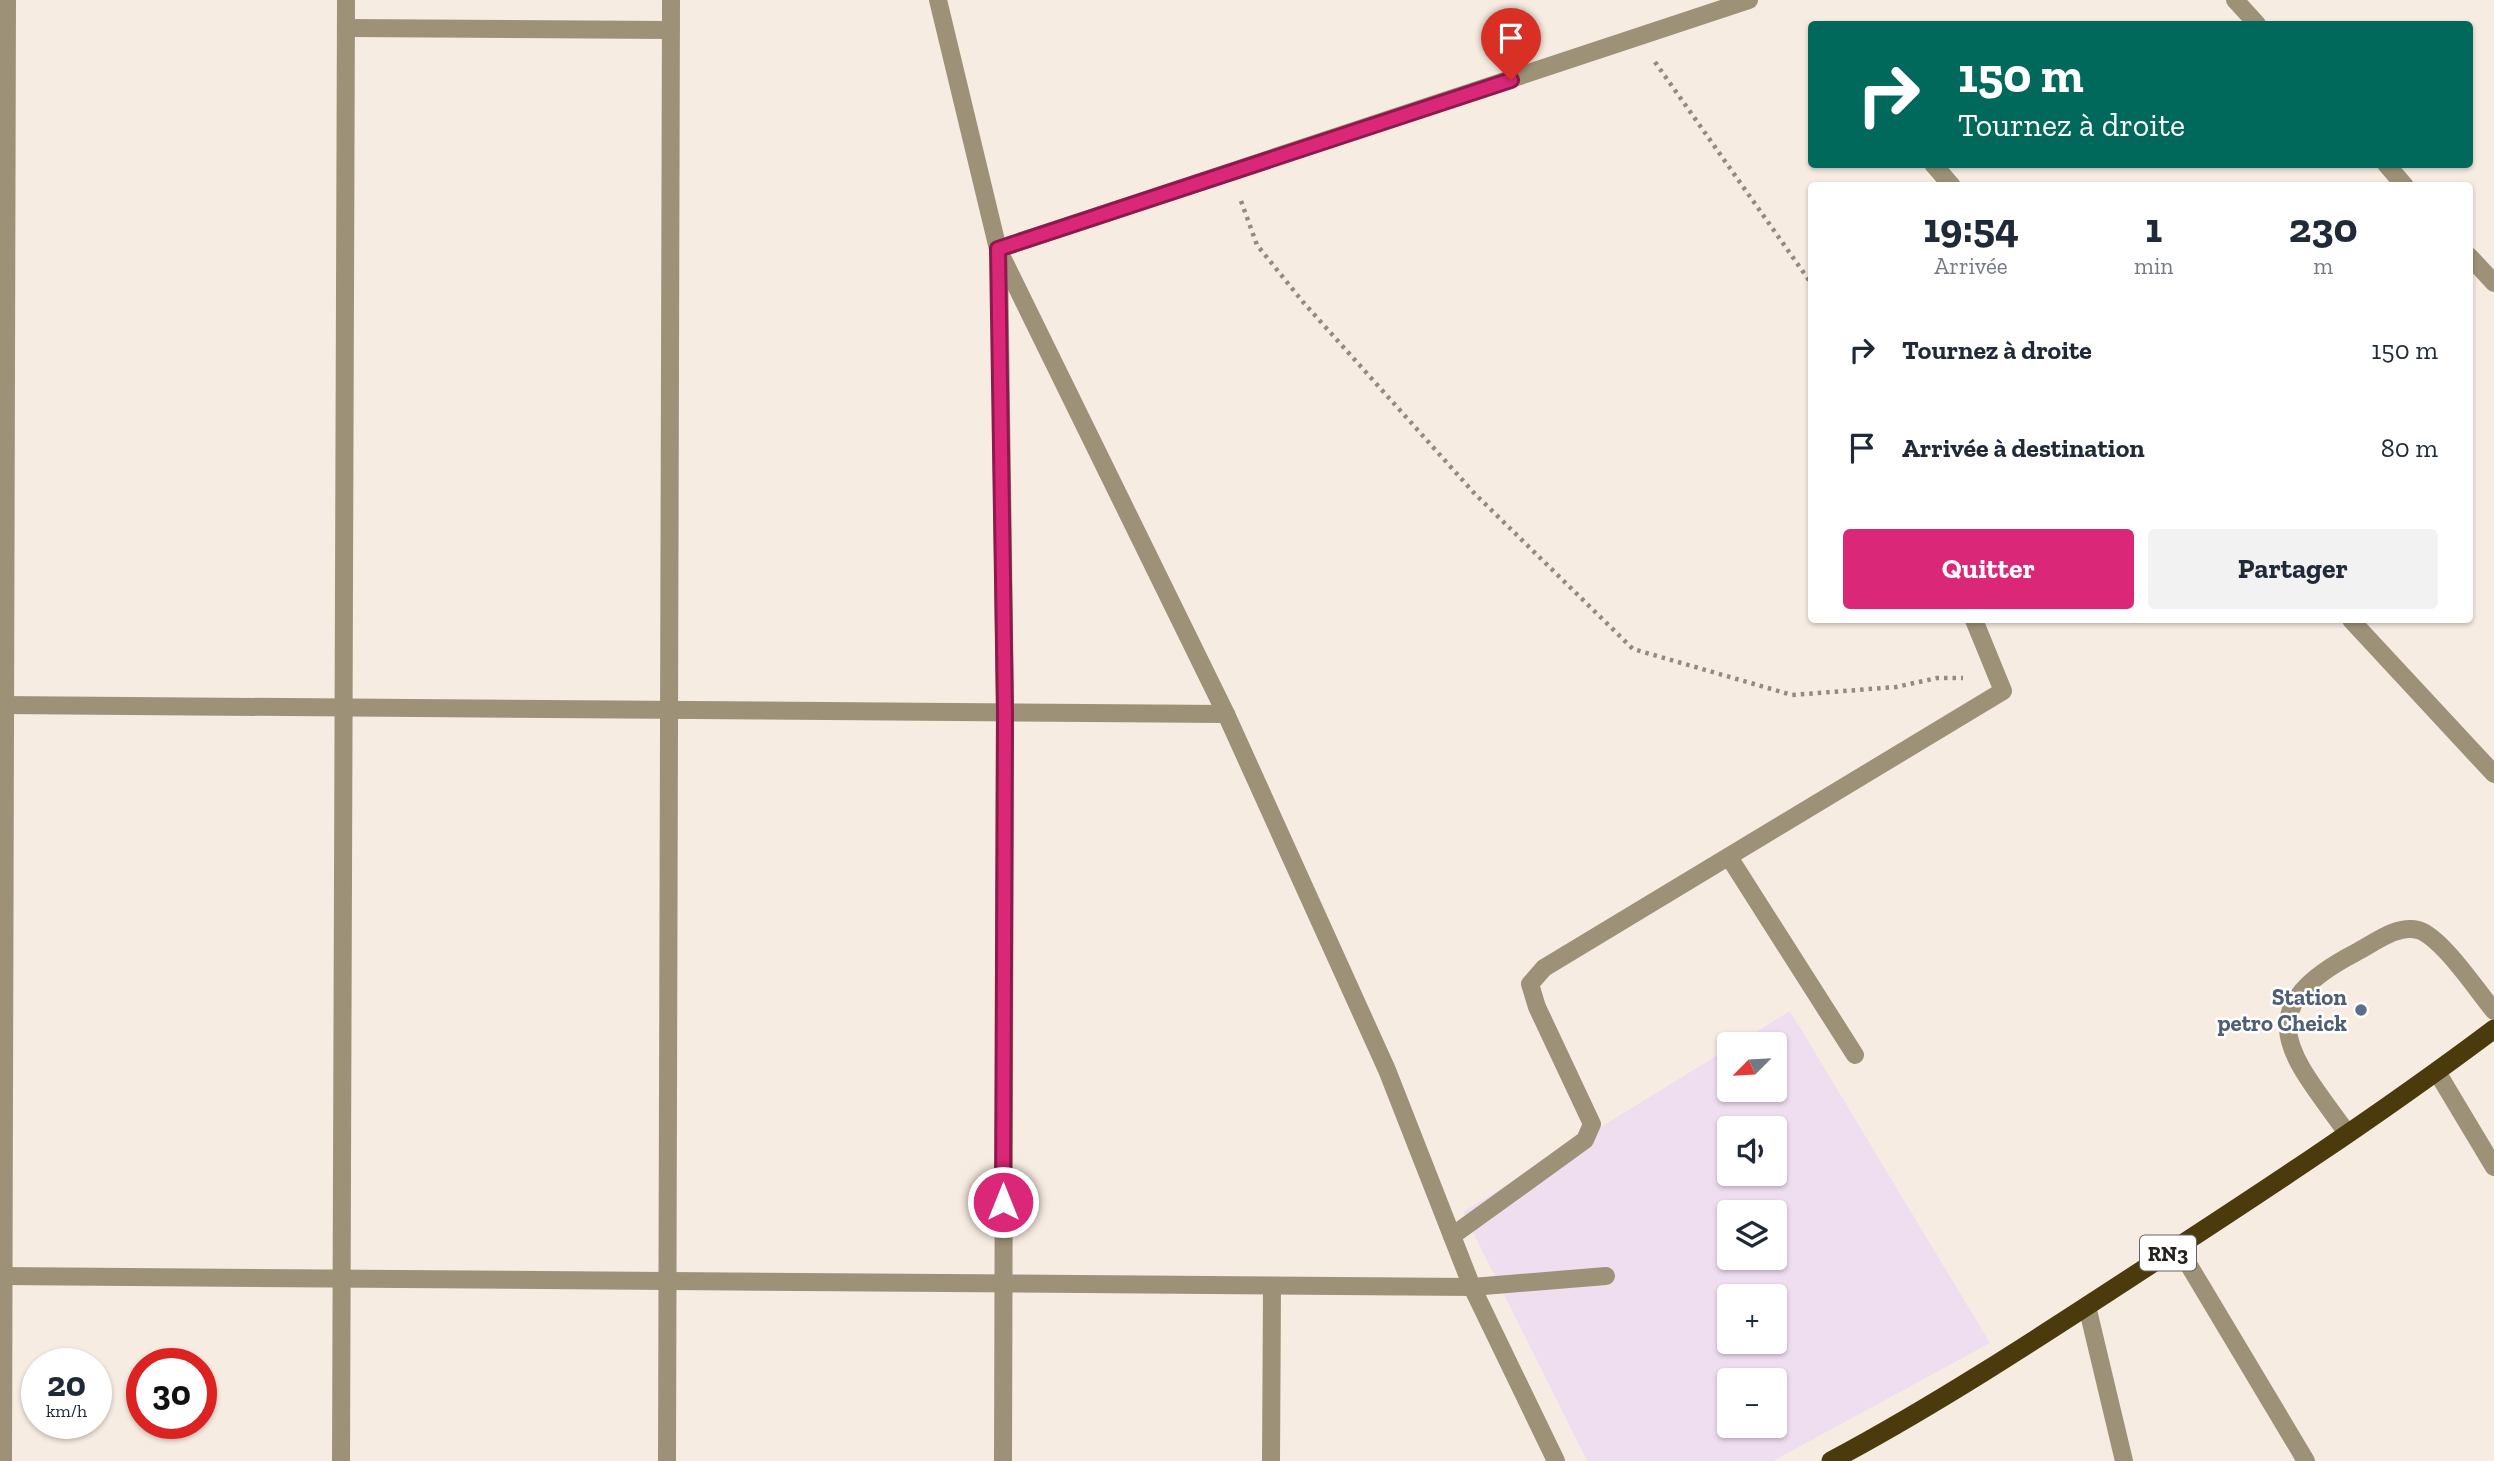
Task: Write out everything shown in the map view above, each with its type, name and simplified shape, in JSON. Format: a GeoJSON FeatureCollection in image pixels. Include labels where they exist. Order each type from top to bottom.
{"type":"FeatureCollection","features":[{"type":"Feature","properties":{"kind":"highway","name":"RN3"},"geometry":{"type":"LineString","coordinates":[[1831,1461],[1984,1373],[2178,1247],[2437,1072],[2494,1029]]}},
{"type":"Feature","properties":{"kind":"street"},"geometry":{"type":"LineString","coordinates":[[3,1461],[7,0]]}},
{"type":"Feature","properties":{"kind":"street"},"geometry":{"type":"LineString","coordinates":[[341,1461],[346,0]]}},
{"type":"Feature","properties":{"kind":"street"},"geometry":{"type":"LineString","coordinates":[[667,1461],[671,0]]}},
{"type":"Feature","properties":{"kind":"street"},"geometry":{"type":"LineString","coordinates":[[938,0],[998,249],[1226,714],[1387,1070],[1472,1287],[1556,1461]]}},
{"type":"Feature","properties":{"kind":"street"},"geometry":{"type":"LineString","coordinates":[[998,249],[1749,0]]}},
{"type":"Feature","properties":{"kind":"street"},"geometry":{"type":"LineString","coordinates":[[2235,0],[2254,21]]}},
{"type":"Feature","properties":{"kind":"street"},"geometry":{"type":"LineString","coordinates":[[346,28],[671,30]]}},
{"type":"Feature","properties":{"kind":"street"},"geometry":{"type":"LineString","coordinates":[[1936,168],[1949,182]]}},
{"type":"Feature","properties":{"kind":"street"},"geometry":{"type":"LineString","coordinates":[[2389,168],[2402,182]]}},
{"type":"Feature","properties":{"kind":"street"},"geometry":{"type":"LineString","coordinates":[[998,249],[1005,712],[1003,1461]]}},
{"type":"Feature","properties":{"kind":"street"},"geometry":{"type":"LineString","coordinates":[[2473,260],[2494,283]]}},
{"type":"Feature","properties":{"kind":"street"},"geometry":{"type":"LineString","coordinates":[[1452,1236],[1585,1140],[1592,1124],[1537,1007],[1530,984],[1544,968],[2003,691],[1975,623]]}},
{"type":"Feature","properties":{"kind":"street"},"geometry":{"type":"LineString","coordinates":[[2354,623],[2494,774]]}},
{"type":"Feature","properties":{"kind":"street"},"geometry":{"type":"LineString","coordinates":[[3,705],[1226,714]]}},
{"type":"Feature","properties":{"kind":"street"},"geometry":{"type":"LineString","coordinates":[[1728,857],[1855,1055]]}},
{"type":"Feature","properties":{"kind":"street"},"geometry":{"type":"LineString","coordinates":[[2347,1133],[2292,1055],[2287,1038],[2291,1005],[2303,988],[2350,956],[2401,929],[2420,930],[2437,942],[2494,1012]]}},
{"type":"Feature","properties":{"kind":"street"},"geometry":{"type":"LineString","coordinates":[[2437,1072],[2494,1167]]}},
{"type":"Feature","properties":{"kind":"street"},"geometry":{"type":"LineString","coordinates":[[2178,1247],[2306,1461]]}},
{"type":"Feature","properties":{"kind":"street"},"geometry":{"type":"LineString","coordinates":[[2,1276],[1472,1287],[1606,1276]]}},
{"type":"Feature","properties":{"kind":"street"},"geometry":{"type":"LineString","coordinates":[[1271,1461],[1272,1286]]}},
{"type":"Feature","properties":{"kind":"street"},"geometry":{"type":"LineString","coordinates":[[2087,1306],[2124,1461]]}},
{"type":"Feature","properties":{"kind":"path"},"geometry":{"type":"LineString","coordinates":[[1638,38],[1808,279]]}},
{"type":"Feature","properties":{"kind":"path"},"geometry":{"type":"LineString","coordinates":[[1230,173],[1257,244],[1303,302],[1475,495],[1633,649],[1792,695],[1896,687],[1937,678],[1959,677],[2003,691]]}},
{"type":"Feature","properties":{"kind":"shaded area"},"geometry":{"type":"Polygon","coordinates":[[[1790,1011],[1990,1343],[1773,1461],[1587,1461],[1463,1212],[1717,1055],[1717,1102],[1787,1102],[1787,1032],[1756,1032],[1790,1011]]]}},
{"type":"Feature","properties":{"kind":"place","name":"Station petro Cheick"},"geometry":{"type":"Point","coordinates":[2361,1010]}},
{"type":"Feature","properties":{"kind":"route"},"geometry":{"type":"LineString","coordinates":[[1003,1202],[1005,712],[998,249],[1511,80]]}}]}
